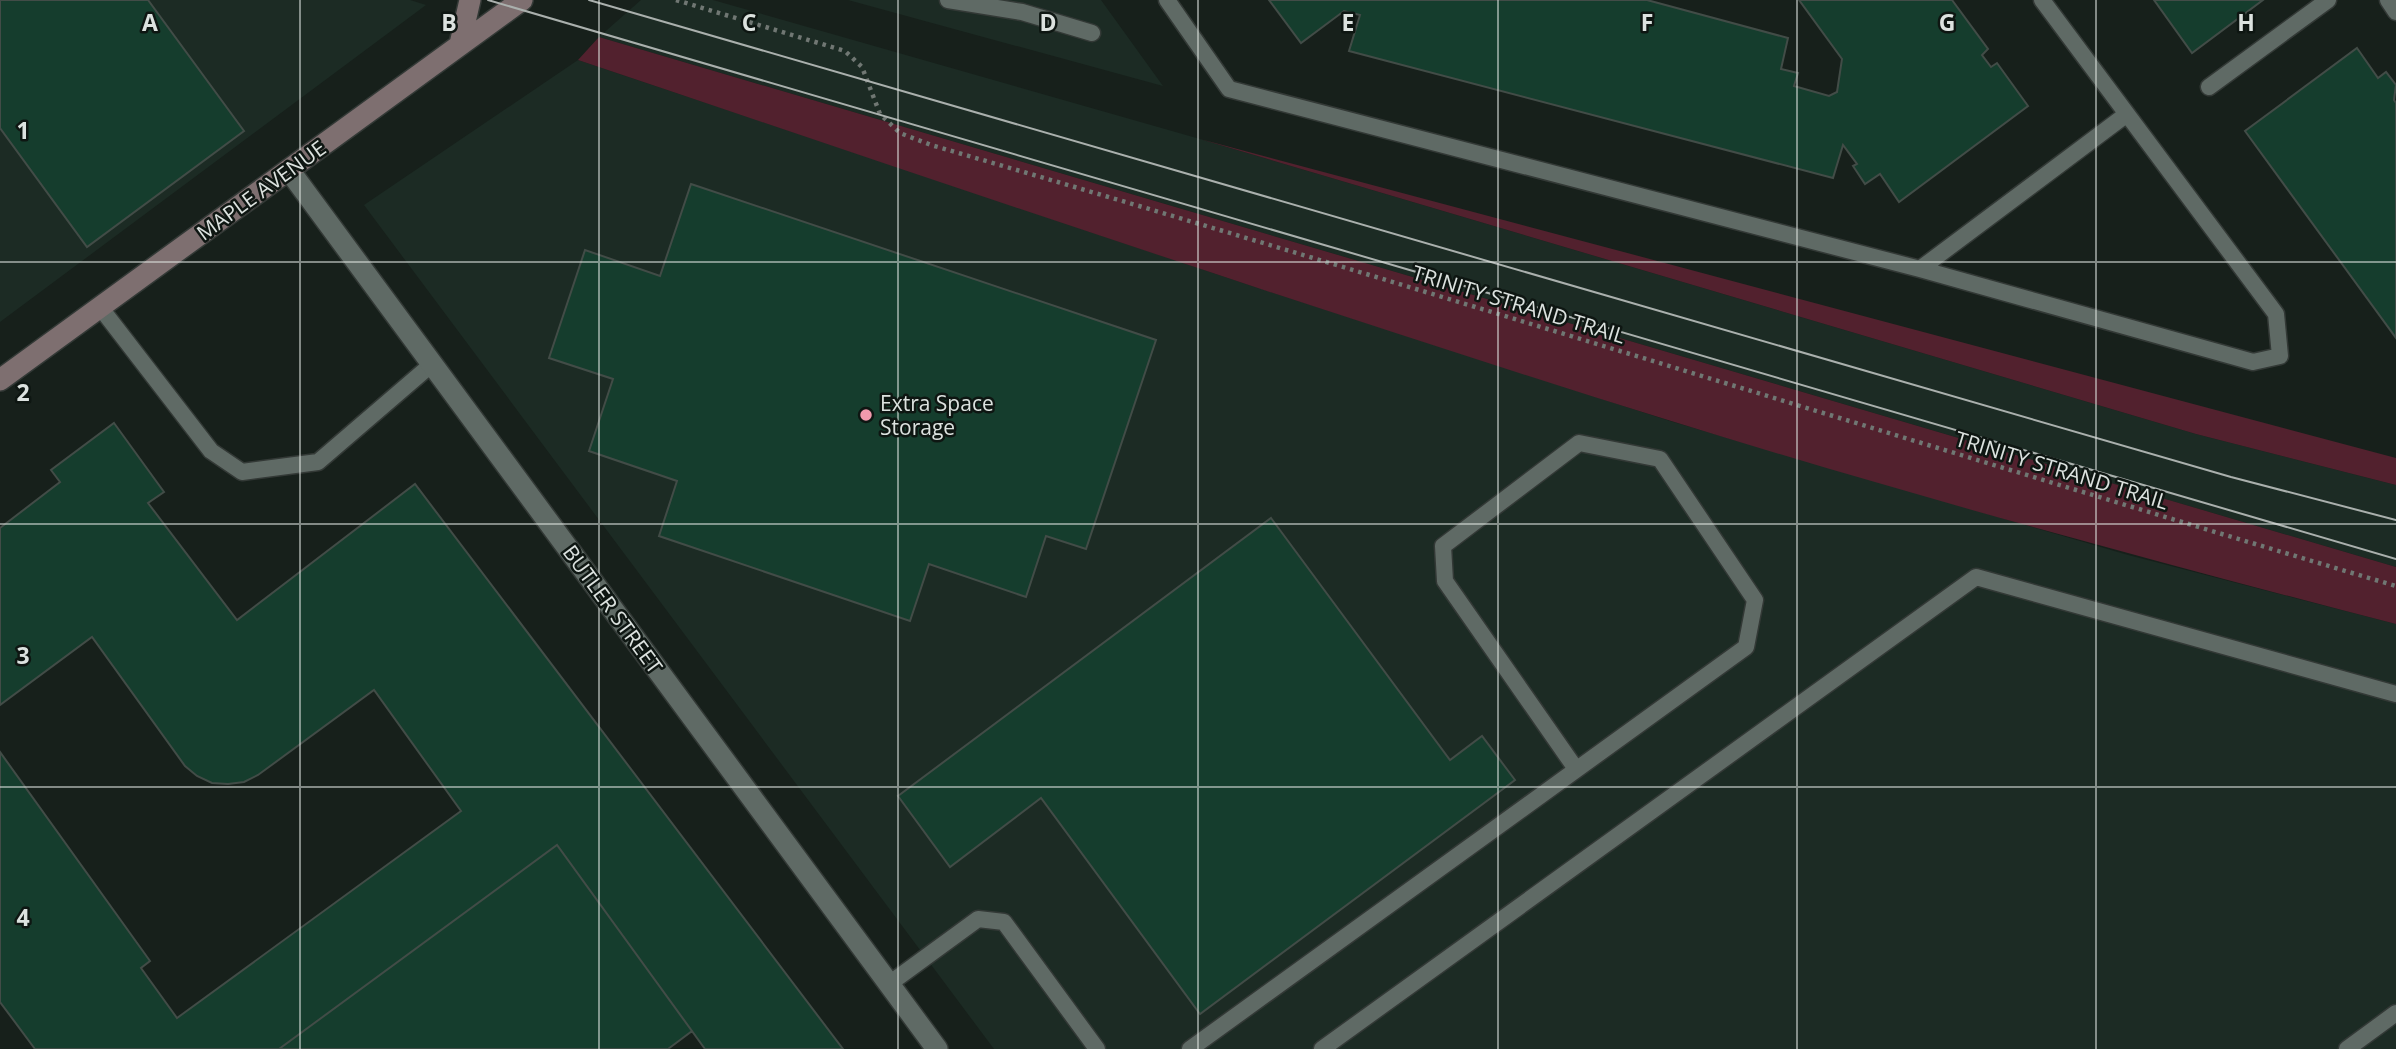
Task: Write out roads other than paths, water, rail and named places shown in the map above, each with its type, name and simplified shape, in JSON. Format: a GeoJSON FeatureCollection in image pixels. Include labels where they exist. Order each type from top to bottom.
{"type":"FeatureCollection","features":[{"type":"Feature","properties":{"kind":"main road"},"geometry":{"type":"LineString","coordinates":[[460,44],[470,0]]}},
{"type":"Feature","properties":{"kind":"main road","name":"MAPLE AVENUE"},"geometry":{"type":"LineString","coordinates":[[0,380],[522,0]]}},
{"type":"Feature","properties":{"kind":"street","name":"BUTLER STREET"},"geometry":{"type":"LineString","coordinates":[[289,170],[937,1049]]}},
{"type":"Feature","properties":{"kind":"lane"},"geometry":{"type":"LineString","coordinates":[[948,0],[1022,6],[1092,33]]}},
{"type":"Feature","properties":{"kind":"lane"},"geometry":{"type":"LineString","coordinates":[[1167,0],[1229,89],[1920,269],[2253,362],[2280,356],[2276,314],[2042,0]]}},
{"type":"Feature","properties":{"kind":"lane"},"geometry":{"type":"LineString","coordinates":[[2209,87],[2328,0]]}},
{"type":"Feature","properties":{"kind":"lane"},"geometry":{"type":"LineString","coordinates":[[2388,0],[2396,12]]}},
{"type":"Feature","properties":{"kind":"lane"},"geometry":{"type":"LineString","coordinates":[[1920,269],[2127,114]]}},
{"type":"Feature","properties":{"kind":"lane"},"geometry":{"type":"LineString","coordinates":[[100,307],[211,451],[242,472],[318,462],[432,364]]}},
{"type":"Feature","properties":{"kind":"lane"},"geometry":{"type":"LineString","coordinates":[[1190,1049],[1746,647],[1755,600],[1660,459],[1579,443],[1443,546],[1445,581],[1576,769]]}},
{"type":"Feature","properties":{"kind":"lane"},"geometry":{"type":"LineString","coordinates":[[1322,1049],[1976,577],[2396,694]]}},
{"type":"Feature","properties":{"kind":"lane"},"geometry":{"type":"LineString","coordinates":[[889,984],[978,919],[1004,922],[1097,1049]]}},
{"type":"Feature","properties":{"kind":"lane"},"geometry":{"type":"LineString","coordinates":[[2347,1049],[2396,1013]]}},
{"type":"Feature","properties":{"kind":"tram line"},"geometry":{"type":"LineString","coordinates":[[488,0],[2396,559]]}},
{"type":"Feature","properties":{"kind":"tram line"},"geometry":{"type":"LineString","coordinates":[[589,0],[2231,477],[2396,520]]}},
{"type":"Feature","properties":{"kind":"place","name":"Extra Space Storage"},"geometry":{"type":"Point","coordinates":[866,415]}}]}
